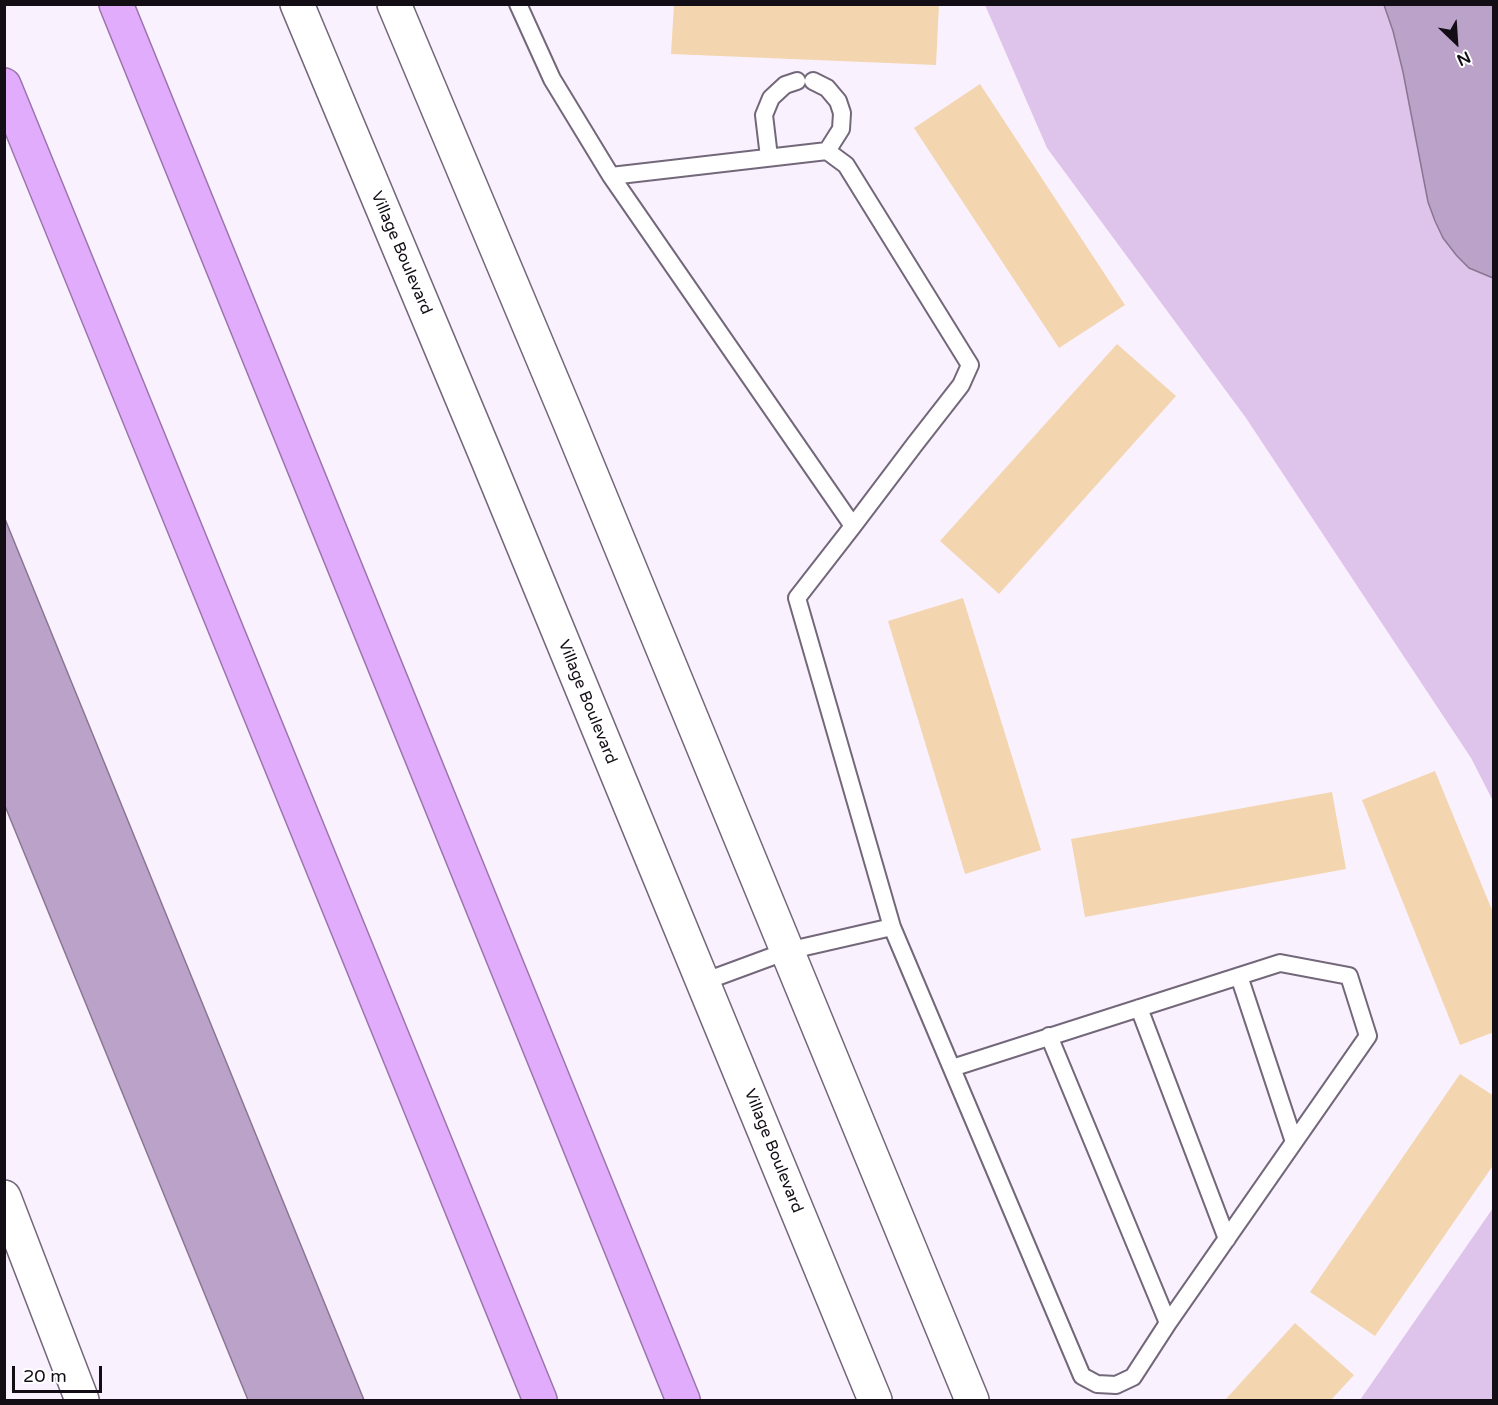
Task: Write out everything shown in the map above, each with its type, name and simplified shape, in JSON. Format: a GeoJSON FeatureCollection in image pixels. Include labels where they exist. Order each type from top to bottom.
{"type":"FeatureCollection","features":[{"type":"Feature","properties":{"kind":"highway"},"geometry":{"type":"LineString","coordinates":[[116,4],[683,1401]]}},
{"type":"Feature","properties":{"kind":"highway"},"geometry":{"type":"LineString","coordinates":[[4,85],[540,1401]]}},
{"type":"Feature","properties":{"kind":"street","name":"Village Boulevard"},"geometry":{"type":"LineString","coordinates":[[297,4],[875,1401]]}},
{"type":"Feature","properties":{"kind":"street"},"geometry":{"type":"LineString","coordinates":[[394,4],[570,423],[972,1401]]}},
{"type":"Feature","properties":{"kind":"street"},"geometry":{"type":"LineString","coordinates":[[4,1197],[82,1401]]}},
{"type":"Feature","properties":{"kind":"lane"},"geometry":{"type":"LineString","coordinates":[[518,4],[552,79],[611,176],[853,526]]}},
{"type":"Feature","properties":{"kind":"lane"},"geometry":{"type":"LineString","coordinates":[[769,157],[764,115],[771,98],[785,85],[805,81],[827,88],[838,101],[842,113],[841,129],[827,151]]}},
{"type":"Feature","properties":{"kind":"lane"},"geometry":{"type":"LineString","coordinates":[[611,176],[827,151],[846,165],[970,365],[961,384],[797,598],[892,927],[1082,1376],[1097,1384],[1116,1385],[1133,1377],[1167,1323],[1368,1036],[1349,976],[1280,963],[952,1068]]}},
{"type":"Feature","properties":{"kind":"lane"},"geometry":{"type":"LineString","coordinates":[[703,982],[787,951],[892,927]]}},
{"type":"Feature","properties":{"kind":"lane"},"geometry":{"type":"LineString","coordinates":[[1239,976],[1294,1142]]}},
{"type":"Feature","properties":{"kind":"lane"},"geometry":{"type":"LineString","coordinates":[[1139,1008],[1227,1239]]}},
{"type":"Feature","properties":{"kind":"lane"},"geometry":{"type":"LineString","coordinates":[[1049,1036],[1167,1323]]}},
{"type":"Feature","properties":{"kind":"shaded area"},"geometry":{"type":"Polygon","coordinates":[[[985,5],[1493,5],[1493,801],[1471,758],[1246,418],[1047,148],[985,5]]]}},
{"type":"Feature","properties":{"kind":"shaded area"},"geometry":{"type":"Polygon","coordinates":[[[1384,5],[1493,5],[1493,278],[1469,268],[1443,238],[1435,221],[1428,202],[1403,72],[1384,5]]]}},
{"type":"Feature","properties":{"kind":"shaded area"},"geometry":{"type":"Polygon","coordinates":[[[5,519],[364,1400],[248,1400],[5,806],[5,519]]]}},
{"type":"Feature","properties":{"kind":"shaded area"},"geometry":{"type":"Polygon","coordinates":[[[1493,1208],[1493,1400],[1360,1400],[1493,1208]]]}},
{"type":"Feature","properties":{"kind":"building"},"geometry":{"type":"Polygon","coordinates":[[[674,4],[939,4],[936,65],[671,54],[674,4]]]}},
{"type":"Feature","properties":{"kind":"building"},"geometry":{"type":"Polygon","coordinates":[[[980,84],[1125,305],[1059,348],[914,128],[980,84]]]}},
{"type":"Feature","properties":{"kind":"building"},"geometry":{"type":"Polygon","coordinates":[[[1117,344],[1176,396],[999,594],[940,541],[1117,344]]]}},
{"type":"Feature","properties":{"kind":"building"},"geometry":{"type":"Polygon","coordinates":[[[963,598],[1041,850],[965,874],[888,621],[963,598]]]}},
{"type":"Feature","properties":{"kind":"building"},"geometry":{"type":"Polygon","coordinates":[[[1435,771],[1494,915],[1494,1032],[1460,1045],[1362,800],[1435,771]]]}},
{"type":"Feature","properties":{"kind":"building"},"geometry":{"type":"Polygon","coordinates":[[[1332,792],[1346,869],[1085,917],[1071,839],[1332,792]]]}},
{"type":"Feature","properties":{"kind":"building"},"geometry":{"type":"Polygon","coordinates":[[[1460,1074],[1494,1096],[1494,1164],[1375,1336],[1310,1292],[1460,1074]]]}},
{"type":"Feature","properties":{"kind":"building"},"geometry":{"type":"Polygon","coordinates":[[[1295,1323],[1354,1375],[1331,1400],[1225,1400],[1295,1323]]]}}]}
